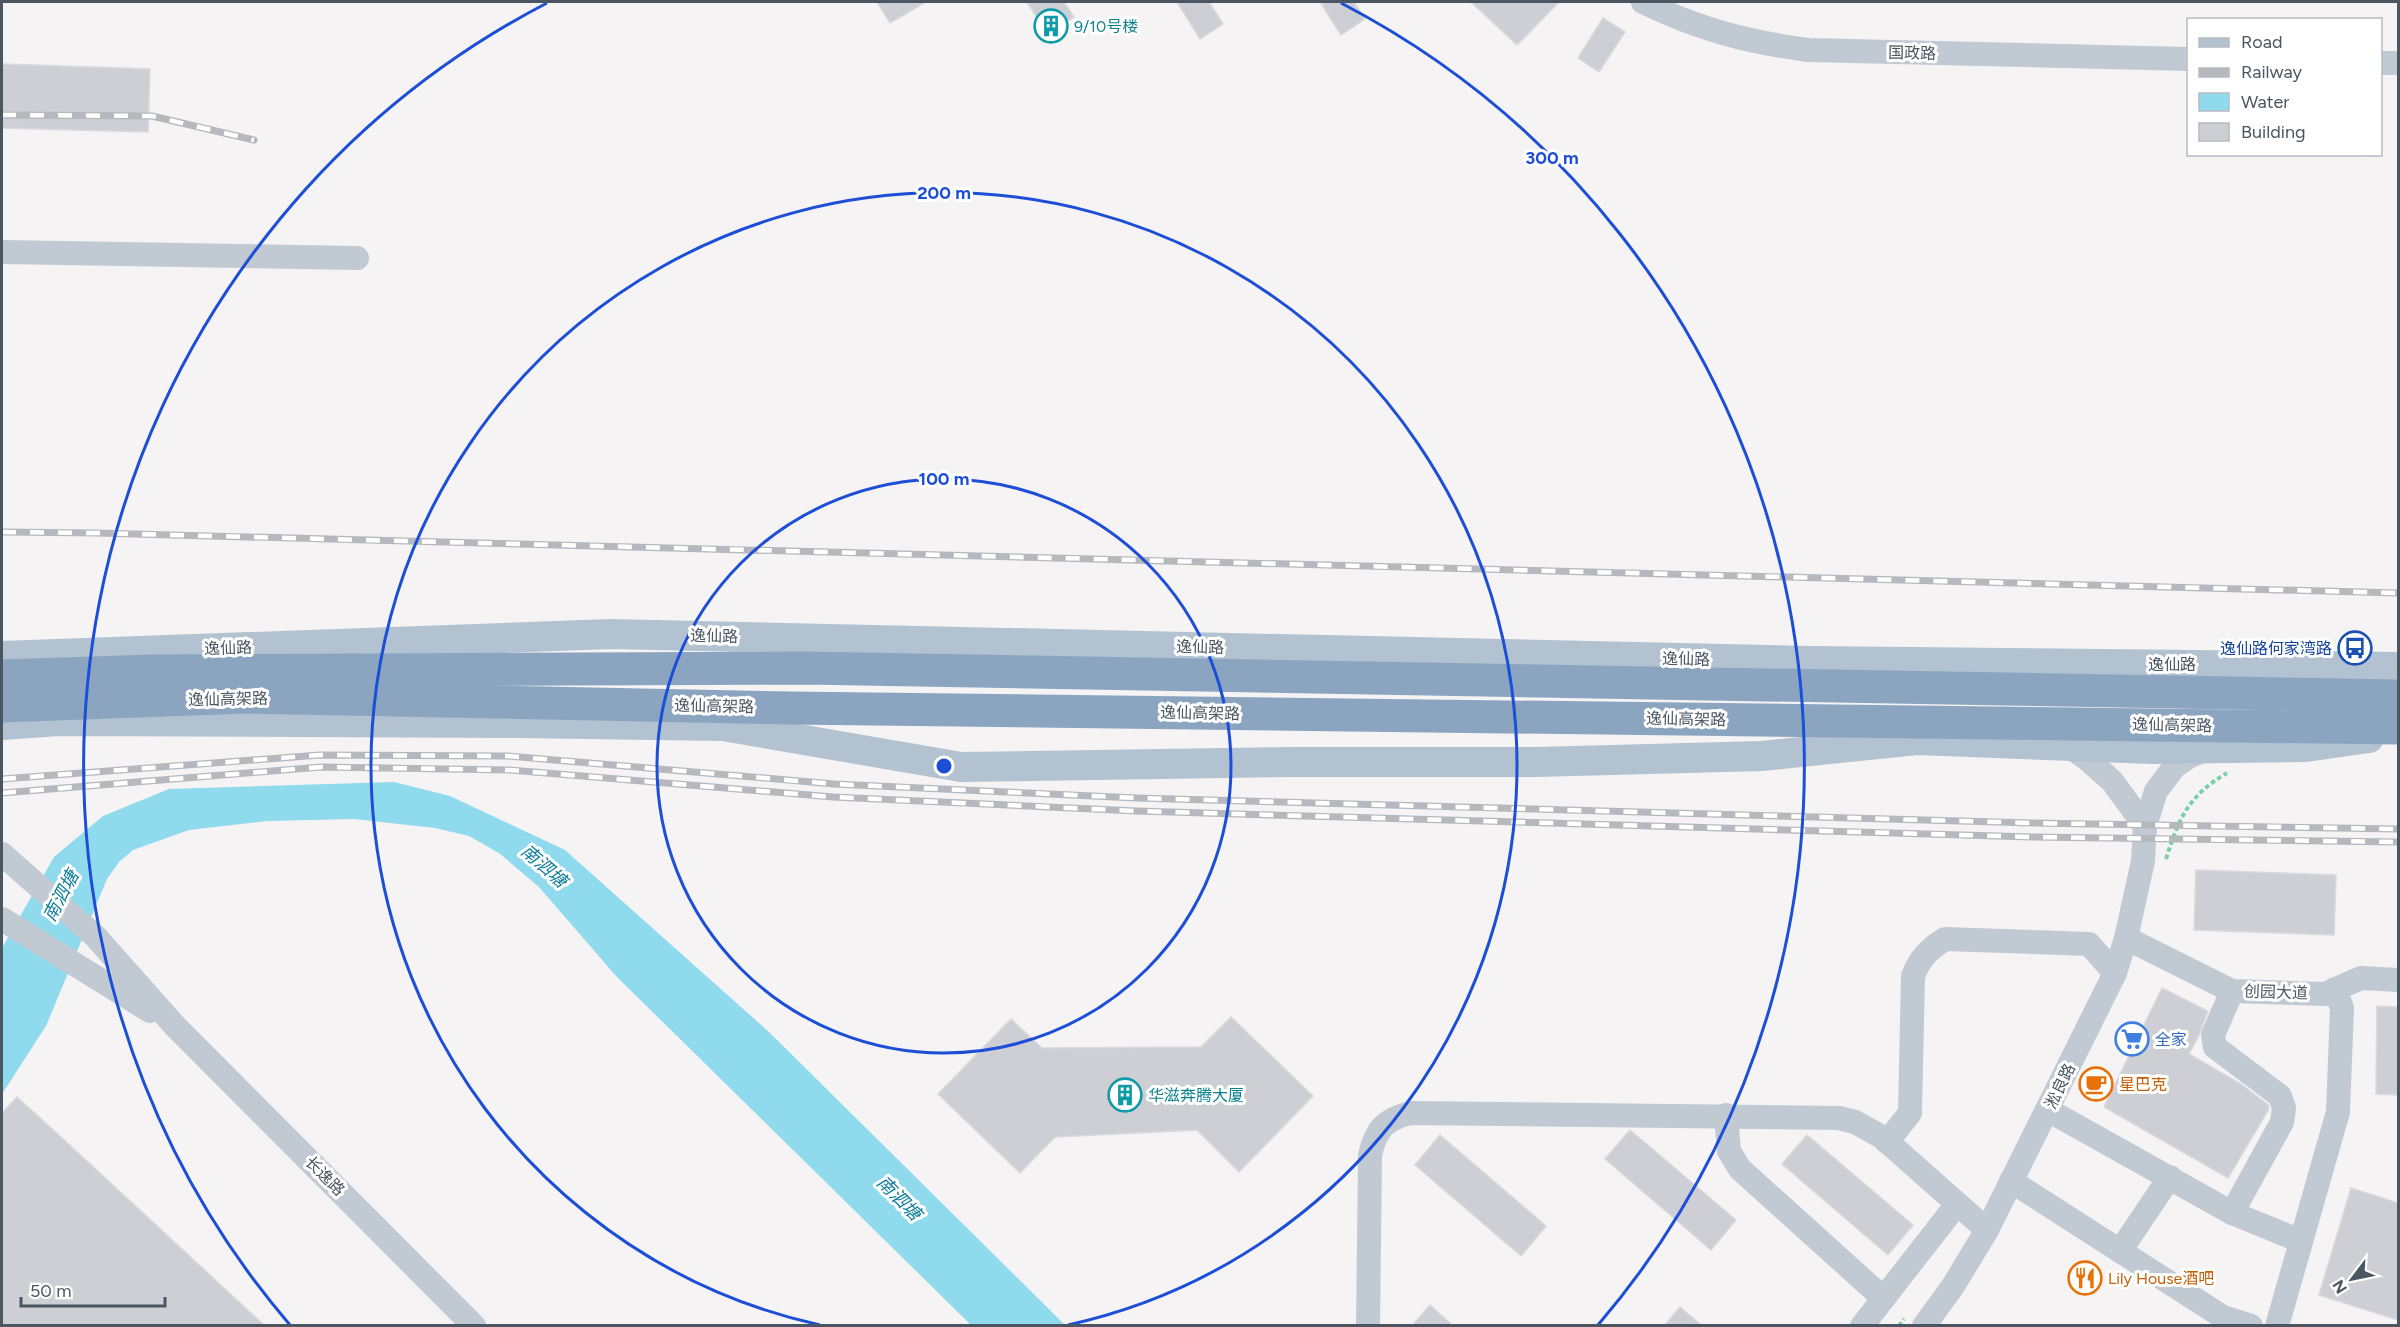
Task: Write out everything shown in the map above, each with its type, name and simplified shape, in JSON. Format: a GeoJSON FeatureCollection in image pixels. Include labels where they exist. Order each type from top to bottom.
{"type":"FeatureCollection","features":[{"type":"Feature","properties":{"kind":"highway","name":"逸仙高架路"},"geometry":{"type":"LineString","coordinates":[[2,676],[152,671],[805,668],[2398,696]]}},
{"type":"Feature","properties":{"kind":"highway","name":"逸仙高架路"},"geometry":{"type":"LineString","coordinates":[[2,706],[246,697],[791,708],[1848,721],[2398,731]]}},
{"type":"Feature","properties":{"kind":"highway"},"geometry":{"type":"LineString","coordinates":[[723,726],[920,724],[1586,740],[1754,737],[1848,721]]}},
{"type":"Feature","properties":{"kind":"main road","name":"逸仙路"},"geometry":{"type":"LineString","coordinates":[[2,656],[611,634],[1810,662],[2398,667]]}},
{"type":"Feature","properties":{"kind":"main road"},"geometry":{"type":"LineString","coordinates":[[723,726],[911,698],[2207,724],[2398,731]]}},
{"type":"Feature","properties":{"kind":"main road"},"geometry":{"type":"LineString","coordinates":[[2,725],[40,722],[723,726],[961,767],[1293,762],[1536,762],[1762,756],[1917,740],[2208,749],[2306,747],[2398,731]]}},
{"type":"Feature","properties":{"kind":"street","name":"国政路"},"geometry":{"type":"LineString","coordinates":[[1643,2],[1676,18],[1718,33],[1759,44],[1808,50],[2187,59]]}},
{"type":"Feature","properties":{"kind":"street"},"geometry":{"type":"LineString","coordinates":[[2382,63],[2398,63]]}},
{"type":"Feature","properties":{"kind":"street"},"geometry":{"type":"LineString","coordinates":[[2,252],[357,258]]}},
{"type":"Feature","properties":{"kind":"street"},"geometry":{"type":"LineString","coordinates":[[2,734],[40,722]]}},
{"type":"Feature","properties":{"kind":"street"},"geometry":{"type":"LineString","coordinates":[[2067,745],[2112,781],[2145,826]]}},
{"type":"Feature","properties":{"kind":"street","name":"淞良路"},"geometry":{"type":"LineString","coordinates":[[1924,1326],[1953,1286],[1987,1230],[2115,973],[2126,938],[2143,861],[2145,826],[2156,791],[2175,766],[2190,756],[2208,749]]}},
{"type":"Feature","properties":{"kind":"street","name":"长逸路"},"geometry":{"type":"LineString","coordinates":[[2,854],[95,936],[175,1026],[474,1326]]}},
{"type":"Feature","properties":{"kind":"street","name":"长逸路"},"geometry":{"type":"LineString","coordinates":[[2,919],[175,1026]]}},
{"type":"Feature","properties":{"kind":"street","name":"创园大道"},"geometry":{"type":"LineString","coordinates":[[2126,938],[2232,991],[2325,994],[2361,978],[2398,980]]}},
{"type":"Feature","properties":{"kind":"street"},"geometry":{"type":"LineString","coordinates":[[1887,1142],[1910,1113],[1913,975],[1918,963],[1929,949],[1945,939],[2089,944],[2115,973]]}},
{"type":"Feature","properties":{"kind":"street"},"geometry":{"type":"LineString","coordinates":[[2277,1326],[2338,1112],[2342,1008],[2335,989]]}},
{"type":"Feature","properties":{"kind":"street"},"geometry":{"type":"LineString","coordinates":[[2232,991],[2213,1035],[2215,1047],[2280,1096],[2284,1108],[2282,1122],[2232,1213]]}},
{"type":"Feature","properties":{"kind":"street"},"geometry":{"type":"LineString","coordinates":[[2048,1110],[2232,1213],[2301,1241]]}},
{"type":"Feature","properties":{"kind":"street"},"geometry":{"type":"LineString","coordinates":[[1368,1326],[1370,1155],[1374,1136],[1386,1123],[1397,1116],[1410,1113],[1839,1118],[1855,1122],[1887,1142],[1987,1230]]}},
{"type":"Feature","properties":{"kind":"street"},"geometry":{"type":"LineString","coordinates":[[1726,1115],[1729,1151],[1740,1169],[1883,1298]]}},
{"type":"Feature","properties":{"kind":"street"},"geometry":{"type":"LineString","coordinates":[[2120,1251],[2170,1178]]}},
{"type":"Feature","properties":{"kind":"street"},"geometry":{"type":"LineString","coordinates":[[2011,1181],[2223,1317],[2251,1326]]}},
{"type":"Feature","properties":{"kind":"street"},"geometry":{"type":"LineString","coordinates":[[1862,1326],[1957,1204]]}},
{"type":"Feature","properties":{"kind":"path"},"geometry":{"type":"LineString","coordinates":[[2164,864],[2186,809],[2205,786],[2233,770]]}},
{"type":"Feature","properties":{"kind":"water","name":"南泗塘"},"geometry":{"type":"Polygon","coordinates":[[[394,782],[450,796],[565,850],[769,1032],[1065,1325],[971,1325],[616,976],[539,887],[499,853],[469,836],[435,828],[354,819],[267,821],[189,830],[133,850],[119,862],[107,879],[46,1026],[2,1094],[2,948],[54,857],[103,816],[169,789],[394,782]]]}},
{"type":"Feature","properties":{"kind":"building"},"geometry":{"type":"Polygon","coordinates":[[[877,2],[926,2],[890,23],[877,2]]]}},
{"type":"Feature","properties":{"kind":"building","name":"9/10号楼"},"geometry":{"type":"Polygon","coordinates":[[[1027,2],[1064,2],[1074,17],[1047,34],[1027,2]]]}},
{"type":"Feature","properties":{"kind":"building"},"geometry":{"type":"Polygon","coordinates":[[[1177,2],[1209,2],[1223,24],[1200,39],[1177,2]]]}},
{"type":"Feature","properties":{"kind":"building"},"geometry":{"type":"Polygon","coordinates":[[[1320,2],[1354,2],[1365,19],[1341,35],[1320,2]]]}},
{"type":"Feature","properties":{"kind":"building"},"geometry":{"type":"Polygon","coordinates":[[[1471,2],[1559,2],[1517,45],[1471,2]]]}},
{"type":"Feature","properties":{"kind":"building"},"geometry":{"type":"Polygon","coordinates":[[[1603,18],[1625,32],[1599,72],[1578,58],[1603,18]]]}},
{"type":"Feature","properties":{"kind":"building"},"geometry":{"type":"Polygon","coordinates":[[[2,64],[150,69],[148,132],[2,128],[2,64]]]}},
{"type":"Feature","properties":{"kind":"building"},"geometry":{"type":"Polygon","coordinates":[[[2196,870],[2336,875],[2334,935],[2194,930],[2196,870]]]}},
{"type":"Feature","properties":{"kind":"building"},"geometry":{"type":"Polygon","coordinates":[[[2162,988],[2208,1011],[2189,1054],[2241,1084],[2268,1105],[2269,1109],[2228,1178],[2104,1107],[2162,988]]]}},
{"type":"Feature","properties":{"kind":"building"},"geometry":{"type":"Polygon","coordinates":[[[2377,1006],[2398,1007],[2398,1095],[2376,1094],[2377,1006]]]}},
{"type":"Feature","properties":{"kind":"building"},"geometry":{"type":"Polygon","coordinates":[[[1231,1017],[1313,1096],[1239,1172],[1197,1130],[1055,1137],[1020,1173],[938,1094],[1011,1019],[1042,1048],[1201,1047],[1231,1017]]]}},
{"type":"Feature","properties":{"kind":"building"},"geometry":{"type":"Polygon","coordinates":[[[17,1097],[265,1326],[2,1326],[2,1113],[17,1097]]]}},
{"type":"Feature","properties":{"kind":"building"},"geometry":{"type":"Polygon","coordinates":[[[1630,1130],[1736,1220],[1711,1250],[1605,1159],[1630,1130]]]}},
{"type":"Feature","properties":{"kind":"building"},"geometry":{"type":"Polygon","coordinates":[[[1440,1135],[1546,1226],[1521,1256],[1415,1165],[1440,1135]]]}},
{"type":"Feature","properties":{"kind":"building"},"geometry":{"type":"Polygon","coordinates":[[[1807,1135],[1913,1225],[1888,1255],[1782,1164],[1807,1135]]]}},
{"type":"Feature","properties":{"kind":"building"},"geometry":{"type":"Polygon","coordinates":[[[2351,1188],[2398,1203],[2398,1320],[2319,1295],[2351,1188]]]}},
{"type":"Feature","properties":{"kind":"building"},"geometry":{"type":"Polygon","coordinates":[[[1430,1305],[1453,1326],[1412,1326],[1430,1305]]]}},
{"type":"Feature","properties":{"kind":"building"},"geometry":{"type":"Polygon","coordinates":[[[1680,1307],[1702,1326],[1664,1326],[1680,1307]]]}},
{"type":"Feature","properties":{"kind":"railway"},"geometry":{"type":"LineString","coordinates":[[2,115],[152,116],[254,140]]}},
{"type":"Feature","properties":{"kind":"railway"},"geometry":{"type":"LineString","coordinates":[[2,532],[2398,593]]}},
{"type":"Feature","properties":{"kind":"railway"},"geometry":{"type":"LineString","coordinates":[[2,779],[320,755],[508,756],[834,784],[1137,798],[2033,823],[2398,829]]}},
{"type":"Feature","properties":{"kind":"railway"},"geometry":{"type":"LineString","coordinates":[[2,793],[321,767],[510,770],[833,797],[1136,811],[2032,837],[2398,842]]}},
{"type":"Feature","properties":{"kind":"place","name":"9/10号楼"},"geometry":{"type":"Point","coordinates":[1051,26]}},
{"type":"Feature","properties":{"kind":"place","name":"逸仙路何家湾路"},"geometry":{"type":"Point","coordinates":[2355,648]}},
{"type":"Feature","properties":{"kind":"place","name":"全家"},"geometry":{"type":"Point","coordinates":[2132,1039]}},
{"type":"Feature","properties":{"kind":"place","name":"星巴克"},"geometry":{"type":"Point","coordinates":[2096,1084]}},
{"type":"Feature","properties":{"kind":"place","name":"华滋奔腾大厦"},"geometry":{"type":"Point","coordinates":[1125,1095]}},
{"type":"Feature","properties":{"kind":"place","name":"Lily House酒吧"},"geometry":{"type":"Point","coordinates":[2085,1278]}}]}
